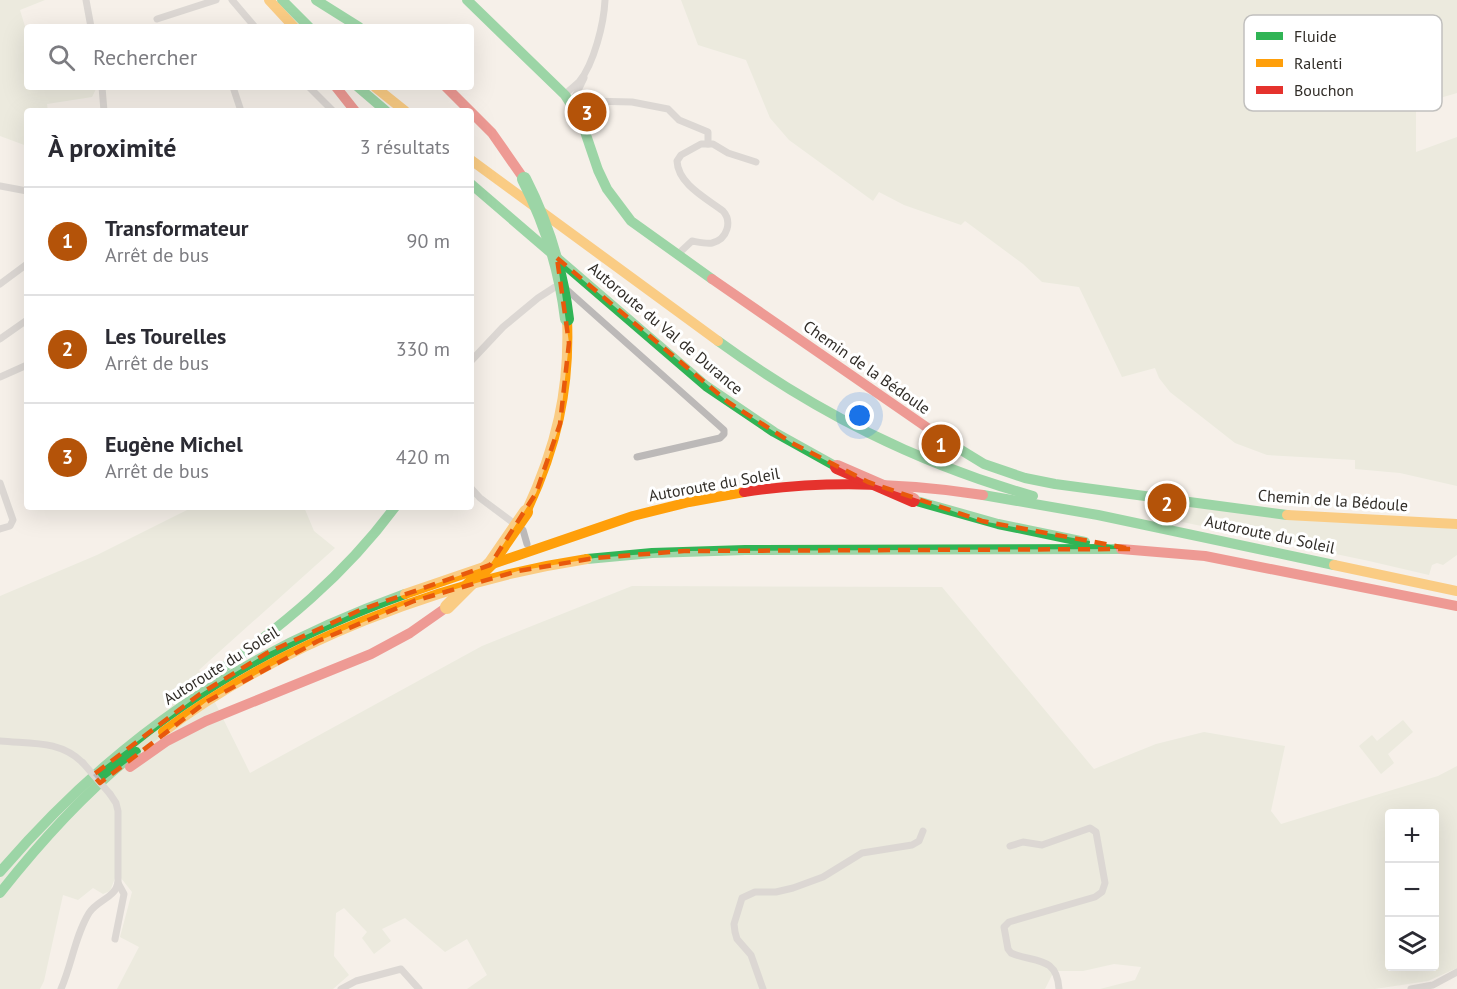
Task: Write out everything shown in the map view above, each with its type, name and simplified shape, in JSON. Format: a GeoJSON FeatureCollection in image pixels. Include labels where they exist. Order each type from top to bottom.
{"type":"FeatureCollection","features":[{"type":"Feature","properties":{"kind":"main road"},"geometry":{"type":"LineString","coordinates":[[260,0],[280,24]]}},
{"type":"Feature","properties":{"kind":"main road"},"geometry":{"type":"LineString","coordinates":[[269,0],[291,24]]}},
{"type":"Feature","properties":{"kind":"main road"},"geometry":{"type":"LineString","coordinates":[[282,0],[306,24]]}},
{"type":"Feature","properties":{"kind":"main road"},"geometry":{"type":"LineString","coordinates":[[316,0],[354,24]]}},
{"type":"Feature","properties":{"kind":"main road","name":"Chemin de la Bédoule"},"geometry":{"type":"LineString","coordinates":[[466,0],[572,99]]}},
{"type":"Feature","properties":{"kind":"main road","name":"Chemin de la Bédoule"},"geometry":{"type":"LineString","coordinates":[[476,0],[572,99],[598,170],[617,204],[637,226],[940,431],[995,463],[1044,476],[1278,510],[1457,518]]}},
{"type":"Feature","properties":{"kind":"main road"},"geometry":{"type":"LineString","coordinates":[[338,90],[353,108]]}},
{"type":"Feature","properties":{"kind":"main road"},"geometry":{"type":"LineString","coordinates":[[362,90],[382,108]]}},
{"type":"Feature","properties":{"kind":"main road"},"geometry":{"type":"LineString","coordinates":[[379,90],[401,108]]}},
{"type":"Feature","properties":{"kind":"main road"},"geometry":{"type":"LineString","coordinates":[[449,90],[467,108]]}},
{"type":"Feature","properties":{"kind":"main road"},"geometry":{"type":"LineString","coordinates":[[0,902],[78,815],[116,778],[139,760],[178,734],[213,716],[372,655],[411,633],[470,587],[493,561],[526,512],[546,470],[560,424],[567,385],[569,343],[564,289],[555,250],[524,178],[492,133],[474,115]]}},
{"type":"Feature","properties":{"kind":"main road","name":"Autoroute du Val de Durance"},"geometry":{"type":"LineString","coordinates":[[474,162],[738,355],[817,406],[885,442],[948,470],[1004,489],[1098,515]]}},
{"type":"Feature","properties":{"kind":"main road","name":"Autoroute du Val de Durance"},"geometry":{"type":"LineString","coordinates":[[474,187],[706,386],[774,432],[837,467],[947,512],[1007,528],[1132,549]]}},
{"type":"Feature","properties":{"kind":"main road","name":"Chemin de la Bédoule"},"geometry":{"type":"LineString","coordinates":[[679,253],[937,435],[984,464],[1006,472],[1055,484],[1278,515],[1457,524]]}},
{"type":"Feature","properties":{"kind":"main road","name":"Autoroute du Soleil"},"geometry":{"type":"LineString","coordinates":[[0,872],[42,824],[103,765],[213,685],[267,653],[360,610],[663,508],[763,489],[812,485],[898,485],[956,491],[1098,515],[1457,591]]}},
{"type":"Feature","properties":{"kind":"main road"},"geometry":{"type":"LineString","coordinates":[[103,765],[156,719],[274,631],[327,587],[368,544],[392,510]]}},
{"type":"Feature","properties":{"kind":"main road","name":"Autoroute du Soleil"},"geometry":{"type":"LineString","coordinates":[[0,893],[41,843],[92,790],[128,758],[172,725],[247,678],[318,641],[370,618],[493,577],[552,565],[595,558],[684,551],[1132,549],[1205,555],[1457,606]]}},
{"type":"Feature","properties":{"kind":"street"},"geometry":{"type":"LineString","coordinates":[[86,0],[90,24]]}},
{"type":"Feature","properties":{"kind":"street"},"geometry":{"type":"LineString","coordinates":[[157,19],[216,0]]}},
{"type":"Feature","properties":{"kind":"street"},"geometry":{"type":"LineString","coordinates":[[232,0],[252,24]]}},
{"type":"Feature","properties":{"kind":"street"},"geometry":{"type":"LineString","coordinates":[[605,0],[605,13],[599,36],[572,99],[632,102],[668,109],[679,120],[708,132],[708,144]]}},
{"type":"Feature","properties":{"kind":"street"},"geometry":{"type":"LineString","coordinates":[[102,90],[104,108]]}},
{"type":"Feature","properties":{"kind":"street"},"geometry":{"type":"LineString","coordinates":[[235,90],[240,108]]}},
{"type":"Feature","properties":{"kind":"street"},"geometry":{"type":"LineString","coordinates":[[312,90],[330,108]]}},
{"type":"Feature","properties":{"kind":"street"},"geometry":{"type":"LineString","coordinates":[[679,253],[692,241],[712,243],[722,238],[729,226],[728,217],[723,211],[681,178],[676,161],[681,155],[701,144],[713,144],[728,153],[756,162]]}},
{"type":"Feature","properties":{"kind":"street"},"geometry":{"type":"LineString","coordinates":[[0,186],[24,190]]}},
{"type":"Feature","properties":{"kind":"street"},"geometry":{"type":"LineString","coordinates":[[0,284],[24,266]]}},
{"type":"Feature","properties":{"kind":"street"},"geometry":{"type":"LineString","coordinates":[[474,359],[503,327],[543,294],[557,286],[566,289],[724,430],[720,438],[637,457]]}},
{"type":"Feature","properties":{"kind":"street"},"geometry":{"type":"LineString","coordinates":[[0,339],[24,322]]}},
{"type":"Feature","properties":{"kind":"street"},"geometry":{"type":"LineString","coordinates":[[0,377],[24,366]]}},
{"type":"Feature","properties":{"kind":"street"},"geometry":{"type":"LineString","coordinates":[[0,483],[13,520],[10,526],[0,529]]}},
{"type":"Feature","properties":{"kind":"street"},"geometry":{"type":"LineString","coordinates":[[474,492],[521,529],[527,544]]}},
{"type":"Feature","properties":{"kind":"street"},"geometry":{"type":"LineString","coordinates":[[0,741],[57,746],[72,753],[116,803],[118,883],[114,893],[90,911],[73,951],[61,989]]}},
{"type":"Feature","properties":{"kind":"street"},"geometry":{"type":"LineString","coordinates":[[1010,846],[1023,842],[1042,845],[1090,828],[1096,832],[1105,883],[1102,892],[1095,897],[1009,922],[1004,927],[1008,949],[1011,953],[1044,961],[1057,976],[1059,989]]}},
{"type":"Feature","properties":{"kind":"street"},"geometry":{"type":"LineString","coordinates":[[763,989],[751,955],[737,939],[735,932],[734,924],[742,898],[754,892],[776,892],[810,882],[862,853],[912,845],[919,841],[923,831]]}},
{"type":"Feature","properties":{"kind":"street"},"geometry":{"type":"LineString","coordinates":[[116,939],[124,894],[118,883]]}},
{"type":"Feature","properties":{"kind":"street"},"geometry":{"type":"LineString","coordinates":[[340,989],[356,981],[401,969],[419,989]]}},
{"type":"Feature","properties":{"kind":"street"},"geometry":{"type":"LineString","coordinates":[[1412,989],[1433,985],[1457,972]]}},
{"type":"Feature","properties":{"kind":"highlighted area"},"geometry":{"type":"Polygon","coordinates":[[[557,258],[728,402],[792,443],[868,482],[982,521],[1132,549],[684,551],[595,558],[518,571],[414,601],[318,641],[206,702],[100,783],[93,775],[200,694],[267,653],[360,610],[490,565],[536,493],[560,424],[569,343],[557,258]]]}},
{"type":"Feature","properties":{"kind":"green space"},"geometry":{"type":"Polygon","coordinates":[[[0,0],[45,0],[20,10],[24,24],[24,90],[96,90],[92,97],[47,104],[48,108],[24,108],[24,145],[0,136],[0,0]]]}},
{"type":"Feature","properties":{"kind":"green space"},"geometry":{"type":"Polygon","coordinates":[[[681,0],[1457,0],[1457,93],[1442,97],[1442,15],[1244,15],[1244,111],[1416,111],[1416,152],[1457,137],[1457,486],[1400,473],[1355,469],[1355,460],[1267,455],[1235,443],[1170,392],[1159,378],[1155,368],[1122,377],[1079,287],[1042,282],[1023,264],[965,221],[961,225],[904,205],[879,192],[873,201],[789,140],[770,118],[746,60],[698,45],[681,0]]]}},
{"type":"Feature","properties":{"kind":"green space"},"geometry":{"type":"Polygon","coordinates":[[[1147,501],[1457,529],[1457,555],[1443,565],[1437,563],[1432,565],[1429,575],[1149,515],[1144,506],[1147,501]]]}},
{"type":"Feature","properties":{"kind":"green space"},"geometry":{"type":"Polygon","coordinates":[[[187,510],[305,510],[314,531],[335,548],[199,670],[250,773],[482,646],[632,586],[942,587],[1094,769],[1156,744],[1204,732],[1285,746],[1271,811],[1281,824],[1438,776],[1457,766],[1457,968],[1428,981],[1375,989],[1100,989],[1135,980],[1141,967],[1114,964],[1083,971],[1054,971],[1045,989],[467,989],[487,975],[467,939],[445,952],[405,918],[382,929],[391,941],[374,954],[362,938],[367,932],[344,908],[336,913],[334,956],[349,975],[333,989],[117,989],[139,947],[120,937],[132,892],[117,873],[110,891],[103,894],[93,888],[78,900],[63,895],[44,981],[40,989],[0,989],[0,596],[97,555],[187,510]]]}},
{"type":"Feature","properties":{"kind":"green space"},"geometry":{"type":"Polygon","coordinates":[[[1403,720],[1413,732],[1388,754],[1394,763],[1381,774],[1359,746],[1372,735],[1377,741],[1403,720]]]}},
{"type":"Feature","properties":{"kind":"traffic: fast"},"geometry":{"type":"LineString","coordinates":[[282,0],[306,24]]}},
{"type":"Feature","properties":{"kind":"traffic: fast"},"geometry":{"type":"LineString","coordinates":[[316,0],[354,24]]}},
{"type":"Feature","properties":{"kind":"traffic: fast"},"geometry":{"type":"LineString","coordinates":[[467,0],[565,95],[581,120],[607,189],[631,221],[712,279]]}},
{"type":"Feature","properties":{"kind":"traffic: fast"},"geometry":{"type":"LineString","coordinates":[[362,90],[382,108]]}},
{"type":"Feature","properties":{"kind":"traffic: fast"},"geometry":{"type":"LineString","coordinates":[[524,179],[540,213],[552,247],[567,319]]}},
{"type":"Feature","properties":{"kind":"traffic: fast"},"geometry":{"type":"LineString","coordinates":[[474,187],[706,386],[774,432],[837,467]]}},
{"type":"Feature","properties":{"kind":"traffic: fast"},"geometry":{"type":"LineString","coordinates":[[718,341],[792,391],[868,433],[948,468],[1033,496]]}},
{"type":"Feature","properties":{"kind":"traffic: fast"},"geometry":{"type":"LineString","coordinates":[[948,442],[984,464],[1025,478],[1287,515]]}},
{"type":"Feature","properties":{"kind":"traffic: fast"},"geometry":{"type":"LineString","coordinates":[[983,495],[1098,515],[1334,565]]}},
{"type":"Feature","properties":{"kind":"traffic: fast"},"geometry":{"type":"LineString","coordinates":[[913,500],[998,524],[1085,542]]}},
{"type":"Feature","properties":{"kind":"traffic: fast"},"geometry":{"type":"LineString","coordinates":[[214,675],[288,618],[334,577],[393,510]]}},
{"type":"Feature","properties":{"kind":"traffic: fast"},"geometry":{"type":"LineString","coordinates":[[587,559],[652,553],[745,550],[1121,549]]}},
{"type":"Feature","properties":{"kind":"traffic: fast"},"geometry":{"type":"LineString","coordinates":[[0,872],[43,824],[88,781],[135,741],[183,705],[234,673],[288,644],[345,617],[405,594]]}},
{"type":"Feature","properties":{"kind":"traffic: fast"},"geometry":{"type":"LineString","coordinates":[[0,893],[64,818],[136,752]]}},
{"type":"Feature","properties":{"kind":"traffic: slow"},"geometry":{"type":"LineString","coordinates":[[269,0],[291,24]]}},
{"type":"Feature","properties":{"kind":"traffic: slow"},"geometry":{"type":"LineString","coordinates":[[379,90],[401,108]]}},
{"type":"Feature","properties":{"kind":"traffic: slow"},"geometry":{"type":"LineString","coordinates":[[474,162],[718,341]]}},
{"type":"Feature","properties":{"kind":"traffic: slow"},"geometry":{"type":"LineString","coordinates":[[526,512],[545,465],[559,418],[566,370],[567,319]]}},
{"type":"Feature","properties":{"kind":"traffic: slow"},"geometry":{"type":"LineString","coordinates":[[405,594],[633,516],[689,502],[744,492]]}},
{"type":"Feature","properties":{"kind":"traffic: slow"},"geometry":{"type":"LineString","coordinates":[[447,607],[491,563],[526,512]]}},
{"type":"Feature","properties":{"kind":"traffic: slow"},"geometry":{"type":"LineString","coordinates":[[1287,515],[1457,524]]}},
{"type":"Feature","properties":{"kind":"traffic: slow"},"geometry":{"type":"LineString","coordinates":[[163,732],[209,700],[259,671],[365,620],[476,583],[532,569],[587,559]]}},
{"type":"Feature","properties":{"kind":"traffic: slow"},"geometry":{"type":"LineString","coordinates":[[1334,565],[1457,591]]}},
{"type":"Feature","properties":{"kind":"traffic: jam"},"geometry":{"type":"LineString","coordinates":[[338,90],[353,108]]}},
{"type":"Feature","properties":{"kind":"traffic: jam"},"geometry":{"type":"LineString","coordinates":[[449,90],[467,108]]}},
{"type":"Feature","properties":{"kind":"traffic: jam"},"geometry":{"type":"LineString","coordinates":[[474,115],[492,133],[524,179]]}},
{"type":"Feature","properties":{"kind":"traffic: jam"},"geometry":{"type":"LineString","coordinates":[[712,279],[948,442]]}},
{"type":"Feature","properties":{"kind":"traffic: jam"},"geometry":{"type":"LineString","coordinates":[[837,467],[913,500]]}},
{"type":"Feature","properties":{"kind":"traffic: jam"},"geometry":{"type":"LineString","coordinates":[[744,492],[774,488],[864,484],[983,495]]}},
{"type":"Feature","properties":{"kind":"traffic: jam"},"geometry":{"type":"LineString","coordinates":[[1121,549],[1205,556],[1457,606]]}},
{"type":"Feature","properties":{"kind":"traffic: jam"},"geometry":{"type":"LineString","coordinates":[[130,767],[167,741],[206,721],[371,654],[410,633],[447,607]]}},
{"type":"Feature","properties":{"kind":"place","name":"Eugène Michel"},"geometry":{"type":"Point","coordinates":[587,112]}},
{"type":"Feature","properties":{"kind":"place","name":"Transformateur"},"geometry":{"type":"Point","coordinates":[941,444]}},
{"type":"Feature","properties":{"kind":"place","name":"Les Tourelles"},"geometry":{"type":"Point","coordinates":[1167,503]}}]}
